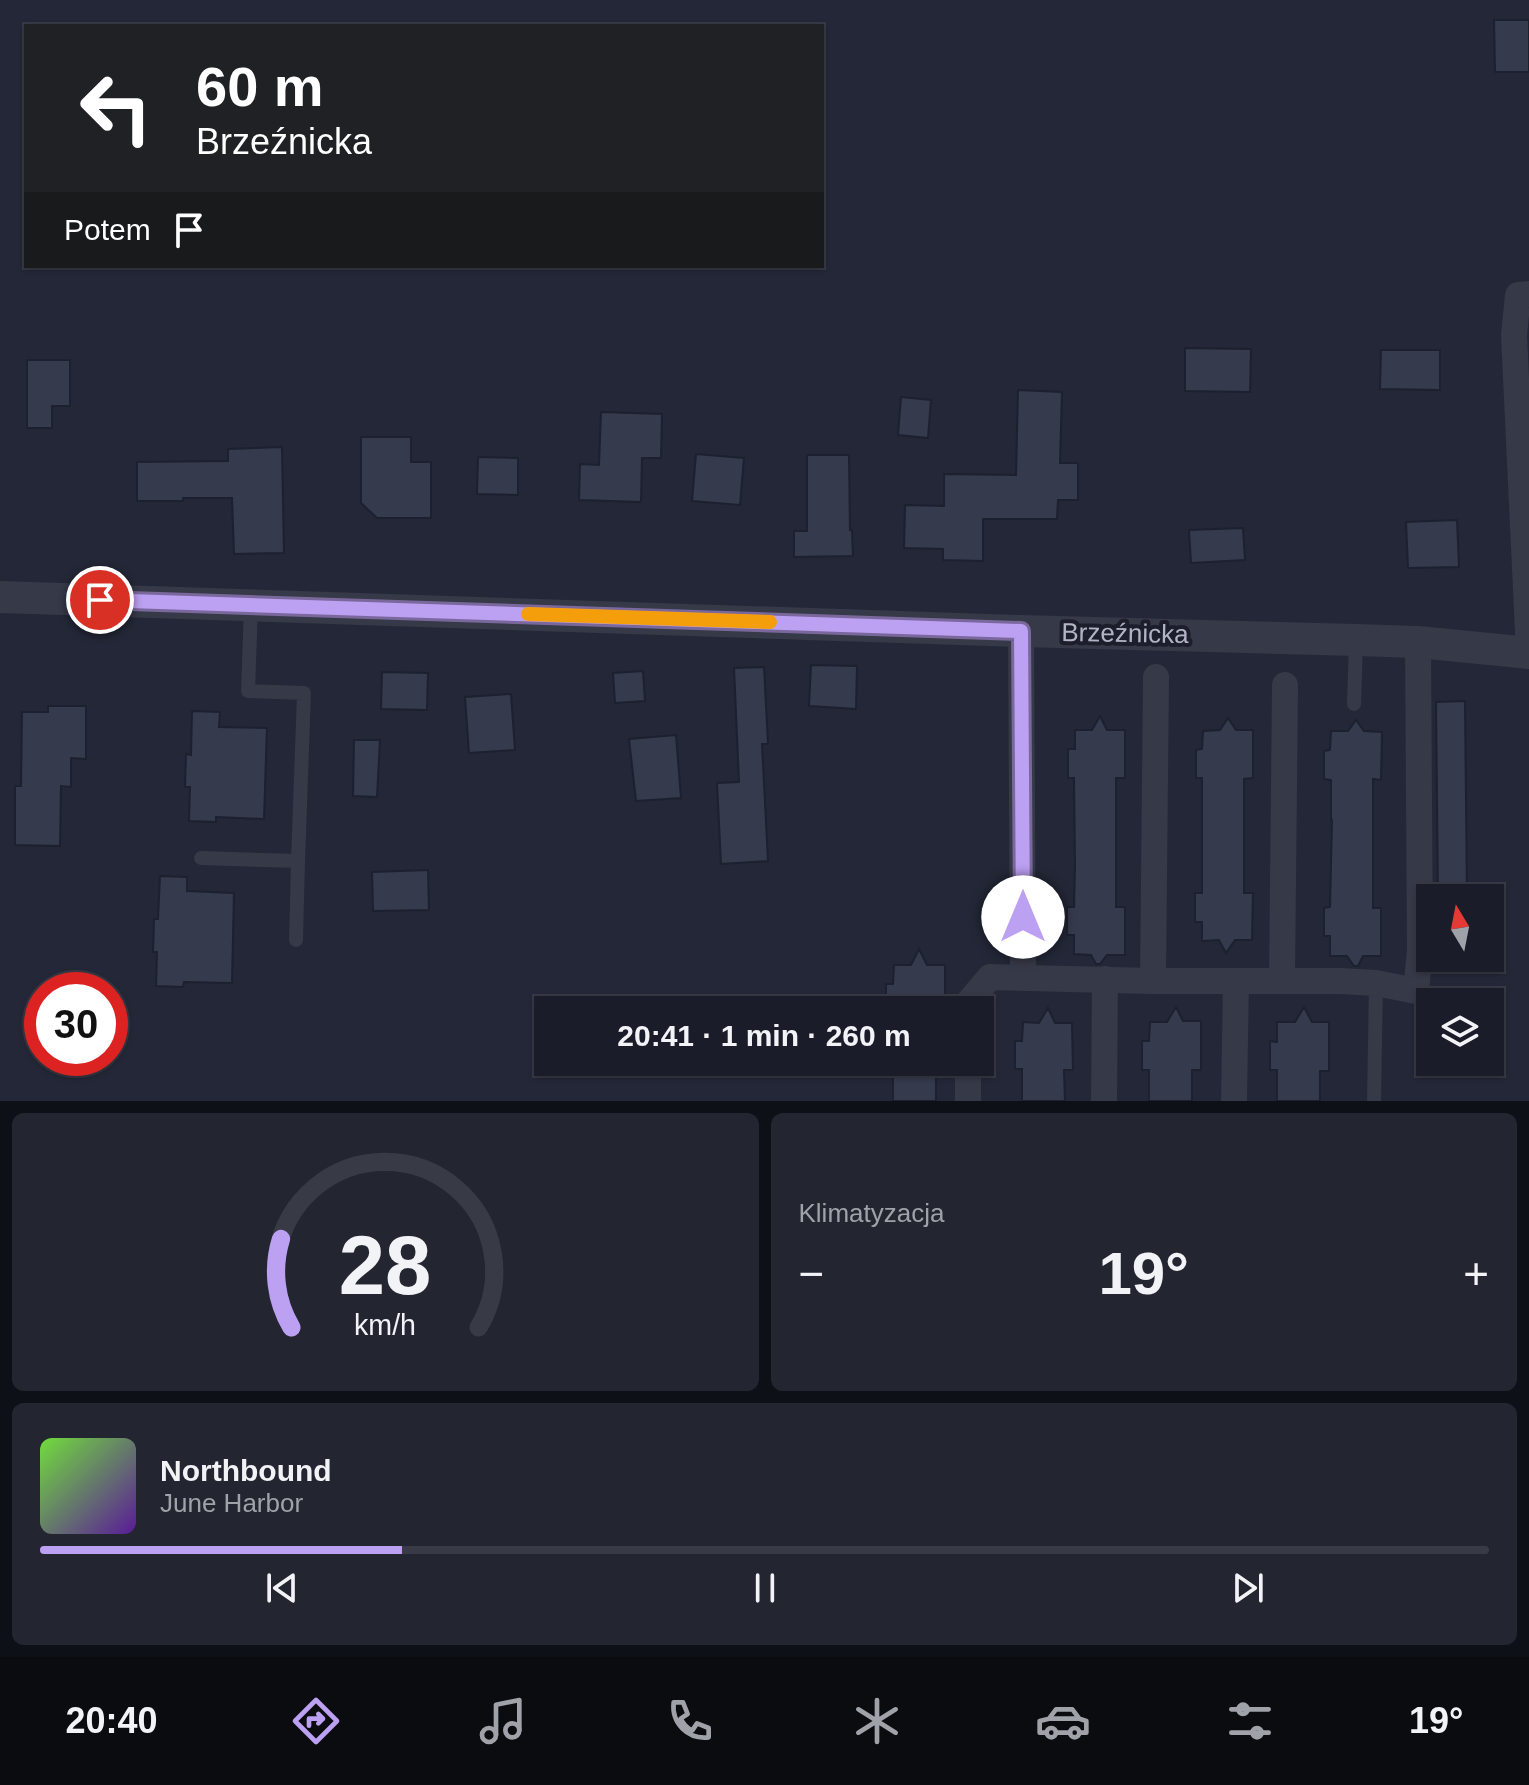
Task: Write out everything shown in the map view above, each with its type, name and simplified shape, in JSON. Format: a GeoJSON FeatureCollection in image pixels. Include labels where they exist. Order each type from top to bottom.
{"type":"FeatureCollection","features":[{"type":"Feature","properties":{"kind":"street"},"geometry":{"type":"LineString","coordinates":[[1529,294],[1518,295],[1514,335],[1529,653]]}},
{"type":"Feature","properties":{"kind":"street","name":"Brzeźnicka"},"geometry":{"type":"LineString","coordinates":[[0,597],[1418,642],[1529,653]]}},
{"type":"Feature","properties":{"kind":"street"},"geometry":{"type":"LineString","coordinates":[[1021,631],[1023,977]]}},
{"type":"Feature","properties":{"kind":"street"},"geometry":{"type":"LineString","coordinates":[[974,996],[990,977],[1340,981],[1376,983],[1416,991],[1420,951],[1418,642]]}},
{"type":"Feature","properties":{"kind":"street"},"geometry":{"type":"LineString","coordinates":[[1153,981],[1156,677]]}},
{"type":"Feature","properties":{"kind":"street"},"geometry":{"type":"LineString","coordinates":[[1282,980],[1285,685]]}},
{"type":"Feature","properties":{"kind":"street"},"geometry":{"type":"LineString","coordinates":[[1104,1101],[1105,979]]}},
{"type":"Feature","properties":{"kind":"street"},"geometry":{"type":"LineString","coordinates":[[1234,1101],[1236,981]]}},
{"type":"Feature","properties":{"kind":"street"},"geometry":{"type":"LineString","coordinates":[[968,1076],[968,1101]]}},
{"type":"Feature","properties":{"kind":"lane"},"geometry":{"type":"LineString","coordinates":[[251,606],[248,691],[304,693],[296,940]]}},
{"type":"Feature","properties":{"kind":"lane"},"geometry":{"type":"LineString","coordinates":[[1354,704],[1356,640]]}},
{"type":"Feature","properties":{"kind":"lane"},"geometry":{"type":"LineString","coordinates":[[201,858],[298,861]]}},
{"type":"Feature","properties":{"kind":"lane"},"geometry":{"type":"LineString","coordinates":[[1374,1101],[1376,983]]}},
{"type":"Feature","properties":{"kind":"building"},"geometry":{"type":"Polygon","coordinates":[[[1494,20],[1529,20],[1529,72],[1495,72],[1494,20]]]}},
{"type":"Feature","properties":{"kind":"building"},"geometry":{"type":"Polygon","coordinates":[[[1185,348],[1251,349],[1250,392],[1185,391],[1185,348]]]}},
{"type":"Feature","properties":{"kind":"building"},"geometry":{"type":"Polygon","coordinates":[[[1381,350],[1440,350],[1440,390],[1380,389],[1381,350]]]}},
{"type":"Feature","properties":{"kind":"building"},"geometry":{"type":"Polygon","coordinates":[[[27,360],[70,360],[70,406],[52,406],[52,428],[27,428],[27,360]]]}},
{"type":"Feature","properties":{"kind":"building"},"geometry":{"type":"Polygon","coordinates":[[[1018,390],[1062,392],[1060,463],[1078,463],[1078,500],[1058,500],[1057,519],[983,519],[983,561],[943,560],[943,549],[904,548],[905,505],[944,506],[944,474],[1016,475],[1018,390]]]}},
{"type":"Feature","properties":{"kind":"building"},"geometry":{"type":"Polygon","coordinates":[[[901,397],[931,400],[928,438],[898,435],[901,397]]]}},
{"type":"Feature","properties":{"kind":"building"},"geometry":{"type":"Polygon","coordinates":[[[601,412],[662,414],[661,458],[642,458],[641,502],[579,500],[580,464],[599,465],[601,412]]]}},
{"type":"Feature","properties":{"kind":"building"},"geometry":{"type":"Polygon","coordinates":[[[361,437],[411,437],[411,462],[431,462],[431,518],[377,518],[361,503],[361,437]]]}},
{"type":"Feature","properties":{"kind":"building"},"geometry":{"type":"Polygon","coordinates":[[[282,447],[284,553],[234,554],[232,498],[137,501],[137,462],[228,461],[228,449],[282,447]]]}},
{"type":"Feature","properties":{"kind":"building"},"geometry":{"type":"Polygon","coordinates":[[[696,454],[744,458],[740,505],[692,501],[696,454]]]}},
{"type":"Feature","properties":{"kind":"building"},"geometry":{"type":"Polygon","coordinates":[[[807,455],[849,455],[853,556],[794,557],[794,531],[807,531],[807,455]]]}},
{"type":"Feature","properties":{"kind":"building"},"geometry":{"type":"Polygon","coordinates":[[[478,457],[518,458],[518,495],[477,494],[478,457]]]}},
{"type":"Feature","properties":{"kind":"building"},"geometry":{"type":"Polygon","coordinates":[[[1457,520],[1459,567],[1408,568],[1406,522],[1457,520]]]}},
{"type":"Feature","properties":{"kind":"building"},"geometry":{"type":"Polygon","coordinates":[[[1243,528],[1245,560],[1191,563],[1189,530],[1243,528]]]}},
{"type":"Feature","properties":{"kind":"building"},"geometry":{"type":"Polygon","coordinates":[[[811,665],[857,666],[856,709],[809,706],[811,665]]]}},
{"type":"Feature","properties":{"kind":"building"},"geometry":{"type":"Polygon","coordinates":[[[764,667],[768,744],[762,744],[768,861],[721,864],[717,783],[739,782],[734,668],[764,667]]]}},
{"type":"Feature","properties":{"kind":"building"},"geometry":{"type":"Polygon","coordinates":[[[643,671],[645,701],[615,703],[613,673],[643,671]]]}},
{"type":"Feature","properties":{"kind":"building"},"geometry":{"type":"Polygon","coordinates":[[[382,672],[428,673],[427,710],[381,709],[382,672]]]}},
{"type":"Feature","properties":{"kind":"building"},"geometry":{"type":"Polygon","coordinates":[[[511,694],[515,750],[469,753],[465,697],[511,694]]]}},
{"type":"Feature","properties":{"kind":"building"},"geometry":{"type":"Polygon","coordinates":[[[1465,701],[1467,884],[1438,884],[1436,702],[1465,701]]]}},
{"type":"Feature","properties":{"kind":"building"},"geometry":{"type":"Polygon","coordinates":[[[48,706],[86,706],[86,759],[71,758],[71,787],[61,786],[60,846],[15,845],[15,786],[21,786],[22,712],[48,712],[48,706]]]}},
{"type":"Feature","properties":{"kind":"building"},"geometry":{"type":"Polygon","coordinates":[[[192,711],[220,712],[219,727],[267,728],[264,819],[216,817],[216,822],[189,821],[190,787],[185,787],[186,754],[191,755],[192,711]]]}},
{"type":"Feature","properties":{"kind":"building"},"geometry":{"type":"Polygon","coordinates":[[[1100,716],[1107,730],[1125,730],[1125,778],[1116,778],[1116,907],[1125,907],[1125,955],[1107,955],[1100,964],[1096,964],[1091,955],[1074,954],[1074,935],[1067,935],[1067,907],[1074,907],[1075,866],[1074,778],[1068,778],[1068,749],[1075,749],[1075,730],[1092,730],[1100,716]]]}},
{"type":"Feature","properties":{"kind":"building"},"geometry":{"type":"Polygon","coordinates":[[[1228,718],[1236,730],[1253,730],[1253,778],[1244,779],[1244,893],[1253,893],[1252,940],[1235,940],[1226,953],[1219,940],[1202,941],[1202,922],[1195,922],[1195,893],[1202,893],[1202,778],[1196,778],[1196,750],[1202,749],[1203,731],[1220,730],[1228,718]]]}},
{"type":"Feature","properties":{"kind":"building"},"geometry":{"type":"Polygon","coordinates":[[[1356,720],[1364,731],[1382,732],[1381,780],[1373,779],[1373,908],[1381,908],[1381,956],[1363,956],[1358,966],[1354,966],[1347,956],[1330,956],[1330,936],[1324,936],[1324,908],[1330,907],[1332,820],[1331,780],[1324,779],[1324,751],[1330,750],[1331,731],[1348,731],[1356,720]]]}},
{"type":"Feature","properties":{"kind":"building"},"geometry":{"type":"Polygon","coordinates":[[[676,735],[681,798],[636,801],[629,739],[676,735]]]}},
{"type":"Feature","properties":{"kind":"building"},"geometry":{"type":"Polygon","coordinates":[[[354,740],[380,740],[377,797],[353,796],[354,740]]]}},
{"type":"Feature","properties":{"kind":"building"},"geometry":{"type":"Polygon","coordinates":[[[428,870],[429,910],[373,911],[372,872],[428,870]]]}},
{"type":"Feature","properties":{"kind":"building"},"geometry":{"type":"Polygon","coordinates":[[[160,876],[187,877],[187,891],[234,893],[232,983],[184,982],[183,987],[156,986],[154,919],[158,919],[160,876]]]}},
{"type":"Feature","properties":{"kind":"building"},"geometry":{"type":"Polygon","coordinates":[[[919,949],[927,965],[945,965],[945,996],[886,996],[886,984],[893,984],[894,965],[911,965],[919,949]]]}},
{"type":"Feature","properties":{"kind":"building"},"geometry":{"type":"Polygon","coordinates":[[[1176,1007],[1183,1021],[1201,1021],[1201,1070],[1192,1070],[1192,1101],[1149,1101],[1149,1070],[1142,1070],[1142,1041],[1149,1041],[1150,1022],[1167,1022],[1176,1007]]]}},
{"type":"Feature","properties":{"kind":"building"},"geometry":{"type":"Polygon","coordinates":[[[1304,1007],[1312,1022],[1329,1022],[1329,1071],[1320,1071],[1320,1101],[1277,1101],[1277,1070],[1270,1070],[1270,1041],[1277,1042],[1277,1022],[1295,1022],[1304,1007]]]}},
{"type":"Feature","properties":{"kind":"building"},"geometry":{"type":"Polygon","coordinates":[[[1048,1008],[1055,1023],[1072,1023],[1073,1070],[1064,1070],[1065,1101],[1022,1101],[1022,1069],[1015,1069],[1015,1041],[1022,1041],[1023,1022],[1039,1023],[1048,1008]]]}},
{"type":"Feature","properties":{"kind":"building"},"geometry":{"type":"Polygon","coordinates":[[[893,1076],[936,1076],[936,1101],[893,1101],[893,1076]]]}},
{"type":"Feature","properties":{"kind":"slow traffic"},"geometry":{"type":"LineString","coordinates":[[528,614],[770,622]]}},
{"type":"Feature","properties":{"kind":"route"},"geometry":{"type":"LineString","coordinates":[[100,600],[1021,631],[1023,917]]}}]}
